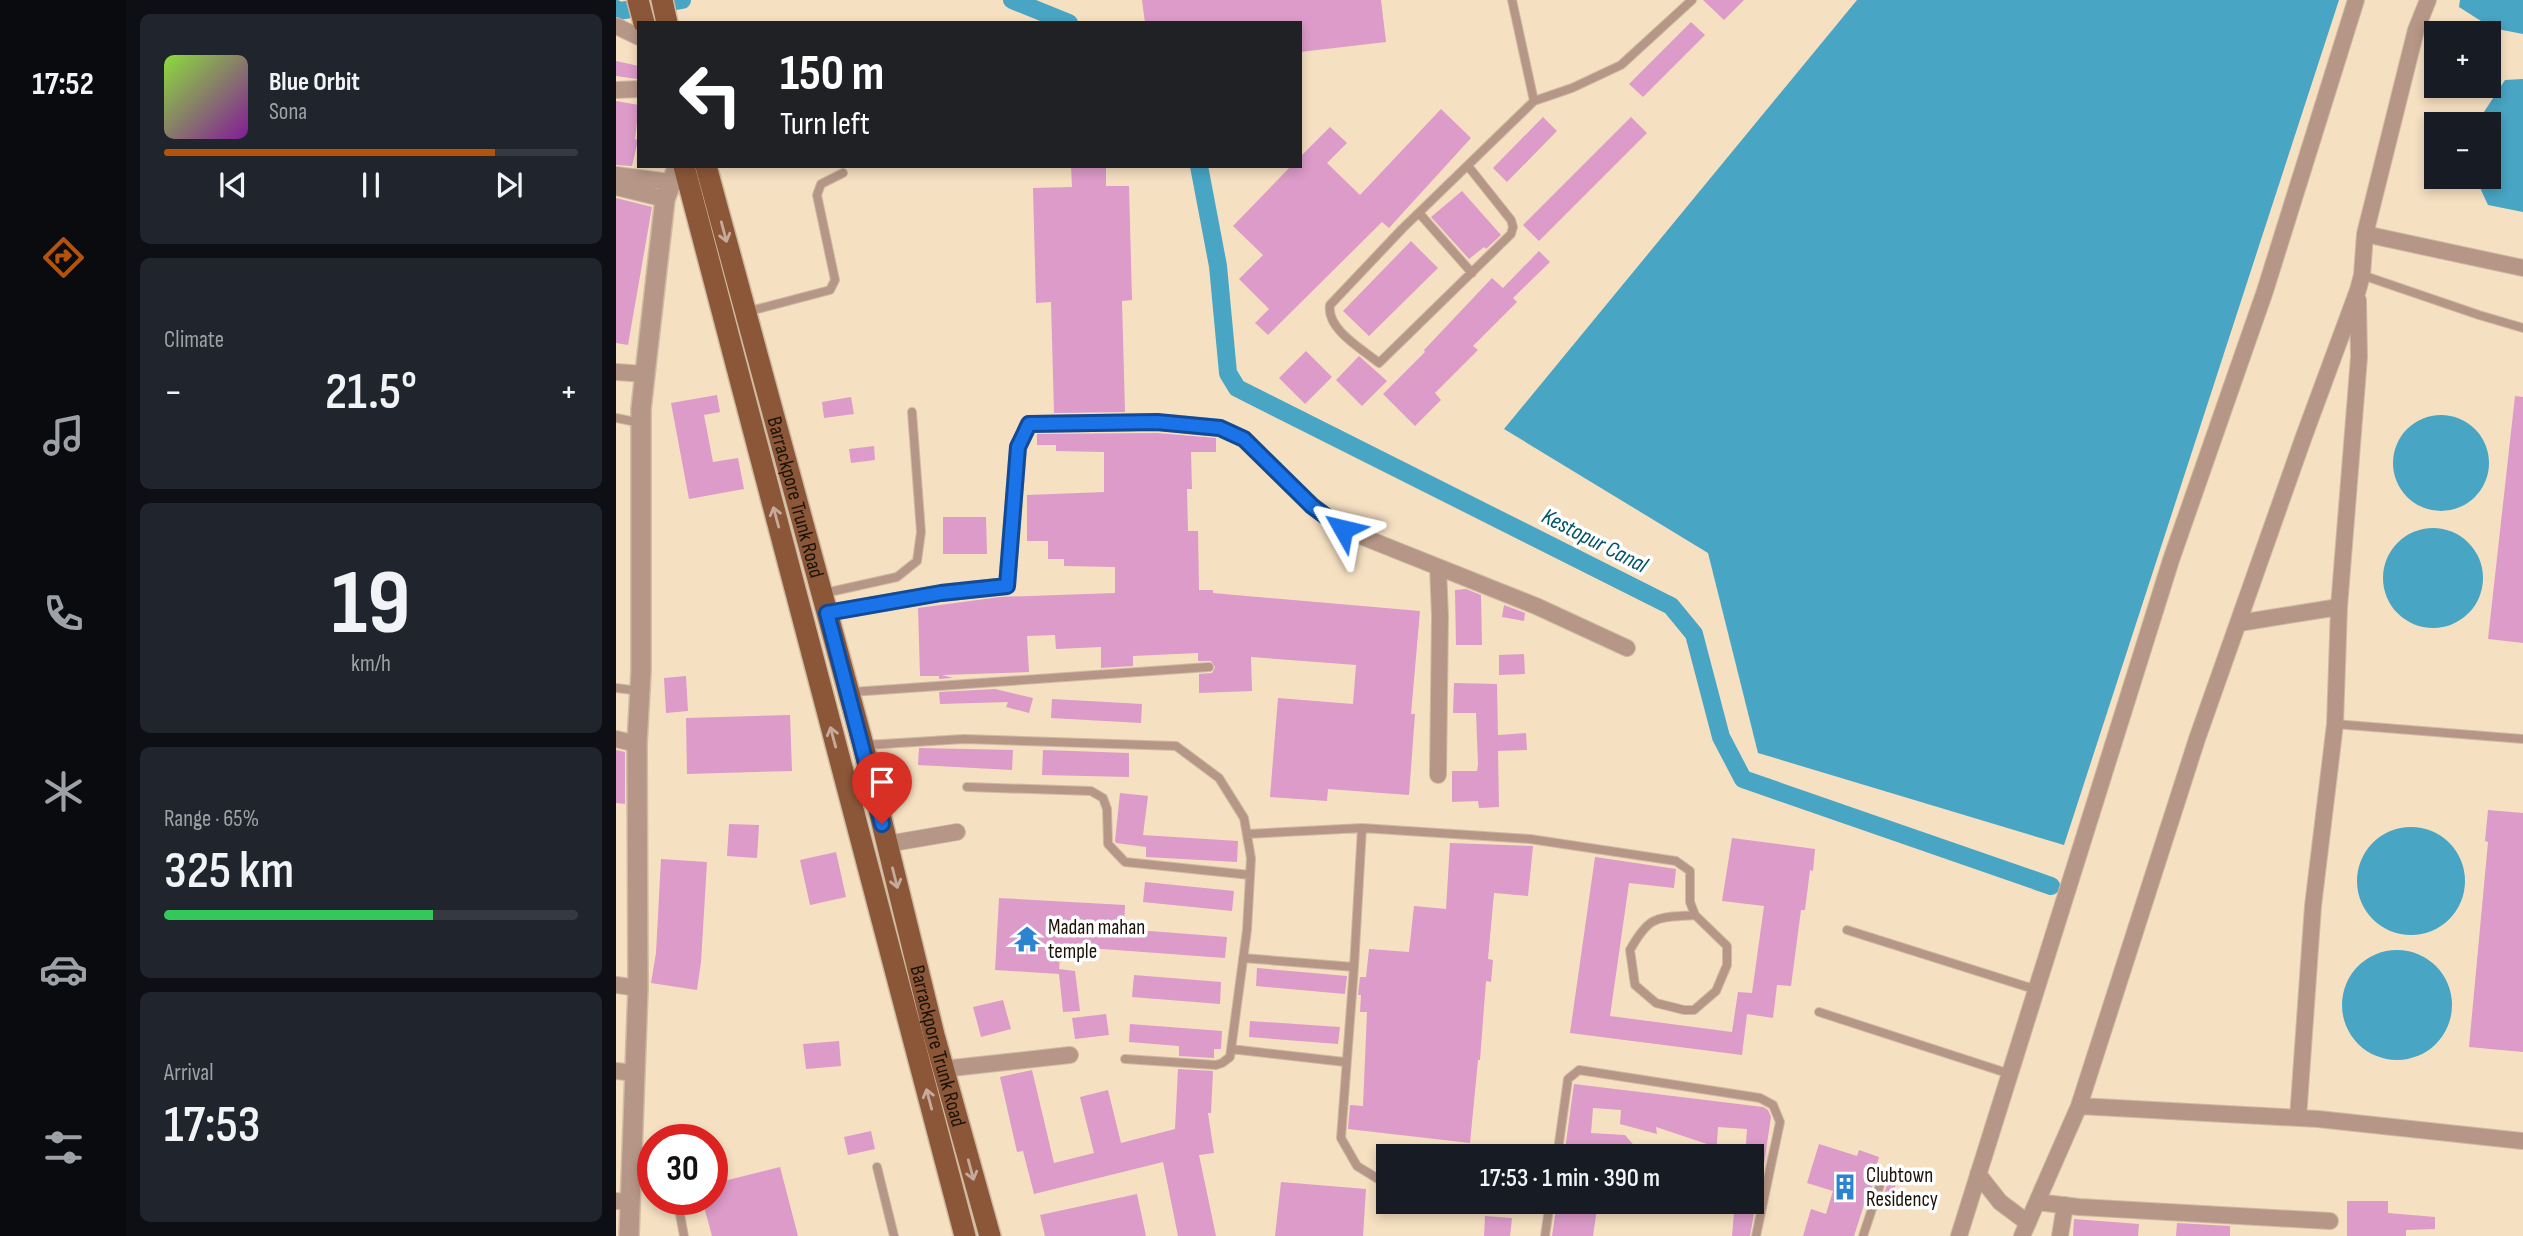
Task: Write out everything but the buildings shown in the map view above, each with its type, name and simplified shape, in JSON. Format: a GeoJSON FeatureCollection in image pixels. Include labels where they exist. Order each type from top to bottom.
{"type":"FeatureCollection","features":[{"type":"Feature","properties":{"kind":"main road"},"geometry":{"type":"LineString","coordinates":[[638,0],[643,21]]}},
{"type":"Feature","properties":{"kind":"main road"},"geometry":{"type":"LineString","coordinates":[[662,0],[667,21]]}},
{"type":"Feature","properties":{"kind":"main road","name":"Barrackpore Trunk Road"},"geometry":{"type":"LineString","coordinates":[[707,168],[849,692],[943,1069],[990,1236]]}},
{"type":"Feature","properties":{"kind":"main road","name":"Barrackpore Trunk Road"},"geometry":{"type":"LineString","coordinates":[[674,178],[965,1236]]}},
{"type":"Feature","properties":{"kind":"street"},"geometry":{"type":"LineString","coordinates":[[1959,1236],[2032,988],[2171,560],[2265,291],[2356,0]]}},
{"type":"Feature","properties":{"kind":"street"},"geometry":{"type":"LineString","coordinates":[[2298,1118],[2313,906],[2335,724],[2339,607],[2359,357],[2360,282],[2365,234],[2416,30],[2428,0]]}},
{"type":"Feature","properties":{"kind":"street"},"geometry":{"type":"LineString","coordinates":[[616,26],[637,36]]}},
{"type":"Feature","properties":{"kind":"street"},"geometry":{"type":"LineString","coordinates":[[616,90],[637,89]]}},
{"type":"Feature","properties":{"kind":"street"},"geometry":{"type":"LineString","coordinates":[[616,175],[674,178]]}},
{"type":"Feature","properties":{"kind":"street"},"geometry":{"type":"LineString","coordinates":[[616,187],[674,178]]}},
{"type":"Feature","properties":{"kind":"street"},"geometry":{"type":"LineString","coordinates":[[629,1236],[623,1202],[625,1072],[638,988],[636,744],[640,691],[641,423],[644,374],[674,178]]}},
{"type":"Feature","properties":{"kind":"street"},"geometry":{"type":"LineString","coordinates":[[2365,234],[2523,268]]}},
{"type":"Feature","properties":{"kind":"street"},"geometry":{"type":"LineString","coordinates":[[1979,1174],[2025,1230],[2079,1105],[2197,739],[2360,282]]}},
{"type":"Feature","properties":{"kind":"street"},"geometry":{"type":"LineString","coordinates":[[616,372],[644,374]]}},
{"type":"Feature","properties":{"kind":"street"},"geometry":{"type":"LineString","coordinates":[[824,603],[1007,586],[1018,447],[1029,424],[1157,422],[1220,428],[1244,439],[1312,506],[1343,529],[1536,606],[1627,648]]}},
{"type":"Feature","properties":{"kind":"street"},"geometry":{"type":"LineString","coordinates":[[1438,567],[1438,775]]}},
{"type":"Feature","properties":{"kind":"street"},"geometry":{"type":"LineString","coordinates":[[2238,623],[2339,607]]}},
{"type":"Feature","properties":{"kind":"street"},"geometry":{"type":"LineString","coordinates":[[616,739],[636,744]]}},
{"type":"Feature","properties":{"kind":"street"},"geometry":{"type":"LineString","coordinates":[[887,844],[957,832]]}},
{"type":"Feature","properties":{"kind":"street"},"geometry":{"type":"LineString","coordinates":[[616,985],[638,988]]}},
{"type":"Feature","properties":{"kind":"street"},"geometry":{"type":"LineString","coordinates":[[943,1069],[1070,1055]]}},
{"type":"Feature","properties":{"kind":"street"},"geometry":{"type":"LineString","coordinates":[[2079,1105],[2298,1118],[2523,1141]]}},
{"type":"Feature","properties":{"kind":"street"},"geometry":{"type":"LineString","coordinates":[[2037,1202],[2330,1221]]}},
{"type":"Feature","properties":{"kind":"street"},"geometry":{"type":"LineString","coordinates":[[2060,1236],[2065,1205]]}},
{"type":"Feature","properties":{"kind":"lane"},"geometry":{"type":"LineString","coordinates":[[1512,0],[1534,101]]}},
{"type":"Feature","properties":{"kind":"lane"},"geometry":{"type":"LineString","coordinates":[[1468,166],[1511,220],[1511,234],[1379,363],[1334,325],[1328,314],[1330,304],[1419,213],[1534,101],[1572,88],[1621,65],[1692,0]]}},
{"type":"Feature","properties":{"kind":"lane"},"geometry":{"type":"LineString","coordinates":[[746,312],[830,290],[835,280],[817,195],[821,184],[843,173]]}},
{"type":"Feature","properties":{"kind":"lane"},"geometry":{"type":"LineString","coordinates":[[1419,213],[1472,273]]}},
{"type":"Feature","properties":{"kind":"lane"},"geometry":{"type":"LineString","coordinates":[[2360,282],[2523,328]]}},
{"type":"Feature","properties":{"kind":"lane"},"geometry":{"type":"LineString","coordinates":[[824,603],[897,577],[917,561],[921,532],[912,412]]}},
{"type":"Feature","properties":{"kind":"lane"},"geometry":{"type":"LineString","coordinates":[[616,418],[641,423]]}},
{"type":"Feature","properties":{"kind":"lane"},"geometry":{"type":"LineString","coordinates":[[849,692],[1209,667]]}},
{"type":"Feature","properties":{"kind":"lane"},"geometry":{"type":"LineString","coordinates":[[616,688],[640,691]]}},
{"type":"Feature","properties":{"kind":"lane"},"geometry":{"type":"LineString","coordinates":[[2335,724],[2523,739]]}},
{"type":"Feature","properties":{"kind":"lane"},"geometry":{"type":"LineString","coordinates":[[863,745],[964,739],[1176,746],[1219,778],[1244,818],[1251,858],[1243,958],[1230,1057],[1216,1065],[1125,1059]]}},
{"type":"Feature","properties":{"kind":"lane"},"geometry":{"type":"LineString","coordinates":[[967,787],[1091,791],[1103,798],[1107,809],[1108,844],[1125,862],[1250,875]]}},
{"type":"Feature","properties":{"kind":"lane"},"geometry":{"type":"LineString","coordinates":[[1247,834],[1362,828],[1530,839],[1676,861],[1690,871],[1690,902],[1695,915],[1727,946],[1727,965],[1716,991],[1701,1005],[1694,1010],[1670,1008],[1646,996],[1635,985],[1630,950],[1647,923],[1661,918],[1695,915]]}},
{"type":"Feature","properties":{"kind":"lane"},"geometry":{"type":"LineString","coordinates":[[1362,828],[1341,1138],[1357,1166],[1376,1178]]}},
{"type":"Feature","properties":{"kind":"lane"},"geometry":{"type":"LineString","coordinates":[[1847,930],[2032,988]]}},
{"type":"Feature","properties":{"kind":"lane"},"geometry":{"type":"LineString","coordinates":[[1243,958],[1354,967]]}},
{"type":"Feature","properties":{"kind":"lane"},"geometry":{"type":"LineString","coordinates":[[1819,1012],[2006,1072]]}},
{"type":"Feature","properties":{"kind":"lane"},"geometry":{"type":"LineString","coordinates":[[1231,1049],[1345,1062]]}},
{"type":"Feature","properties":{"kind":"lane"},"geometry":{"type":"LineString","coordinates":[[1559,1144],[1569,1079],[1579,1070],[1760,1098],[1773,1105],[1780,1122],[1764,1198]]}},
{"type":"Feature","properties":{"kind":"lane"},"geometry":{"type":"LineString","coordinates":[[877,1167],[894,1236]]}},
{"type":"Feature","properties":{"kind":"lane"},"geometry":{"type":"LineString","coordinates":[[1863,1236],[1884,1173]]}},
{"type":"Feature","properties":{"kind":"lane"},"geometry":{"type":"LineString","coordinates":[[1545,1236],[1548,1214]]}},
{"type":"Feature","properties":{"kind":"lane"},"geometry":{"type":"LineString","coordinates":[[1756,1236],[1761,1214]]}},
{"type":"Feature","properties":{"kind":"lane"},"geometry":{"type":"LineString","coordinates":[[679,1215],[684,1236]]}},
{"type":"Feature","properties":{"kind":"water"},"geometry":{"type":"Polygon","coordinates":[[[1857,0],[2339,0],[2064,845],[1758,753],[1708,553],[1504,429],[1857,0]]]}},
{"type":"Feature","properties":{"kind":"water"},"geometry":{"type":"Polygon","coordinates":[[[2460,0],[2523,0],[2523,34],[2501,30],[2501,21],[2481,21],[2459,7],[2460,0]]]}},
{"type":"Feature","properties":{"kind":"water"},"geometry":{"type":"Polygon","coordinates":[[[2523,79],[2523,212],[2488,205],[2481,189],[2501,189],[2501,112],[2484,112],[2493,98],[2501,98],[2501,86],[2505,80],[2523,79]]]}},
{"type":"Feature","properties":{"kind":"water"},"geometry":{"type":"Polygon","coordinates":[[[2432,415],[2450,415],[2468,423],[2481,436],[2489,454],[2486,482],[2468,503],[2450,511],[2432,511],[2414,503],[2401,490],[2393,472],[2393,454],[2401,436],[2414,423],[2432,415]]]}},
{"type":"Feature","properties":{"kind":"water"},"geometry":{"type":"Polygon","coordinates":[[[2433,528],[2452,532],[2469,542],[2479,559],[2483,578],[2479,597],[2469,614],[2452,624],[2433,628],[2414,624],[2397,614],[2387,597],[2383,578],[2387,559],[2397,542],[2414,532],[2433,528]]]}},
{"type":"Feature","properties":{"kind":"water"},"geometry":{"type":"Polygon","coordinates":[[[2411,827],[2432,831],[2449,843],[2461,860],[2465,881],[2461,902],[2449,919],[2432,931],[2411,935],[2390,931],[2373,919],[2361,902],[2357,881],[2361,860],[2373,843],[2390,831],[2411,827]]]}},
{"type":"Feature","properties":{"kind":"water"},"geometry":{"type":"Polygon","coordinates":[[[2397,950],[2418,954],[2436,966],[2448,984],[2452,1005],[2448,1026],[2436,1044],[2418,1056],[2397,1060],[2376,1056],[2358,1044],[2346,1026],[2342,1005],[2346,984],[2358,966],[2376,954],[2397,950]]]}},
{"type":"Feature","properties":{"kind":"waterway","name":"Kestopur Canal"},"geometry":{"type":"LineString","coordinates":[[616,9],[620,11],[682,0]]}},
{"type":"Feature","properties":{"kind":"waterway","name":"Kestopur Canal"},"geometry":{"type":"LineString","coordinates":[[1012,0],[1064,21]]}},
{"type":"Feature","properties":{"kind":"waterway","name":"Kestopur Canal"},"geometry":{"type":"LineString","coordinates":[[1199,168],[1218,266],[1228,373],[1237,388],[1671,606],[1694,634],[1721,737],[1743,779],[2051,886]]}},
{"type":"Feature","properties":{"kind":"place","name":"Madan mahan temple"},"geometry":{"type":"Point","coordinates":[1027,939]}},
{"type":"Feature","properties":{"kind":"place","name":"Clubtown Residency"},"geometry":{"type":"Point","coordinates":[1845,1187]}},
{"type":"Feature","properties":{"kind":"route"},"geometry":{"type":"LineString","coordinates":[[882,824],[827,613],[941,593],[1007,586],[1018,447],[1029,424],[1157,422],[1220,428],[1244,439],[1312,506],[1343,529]]}}]}
